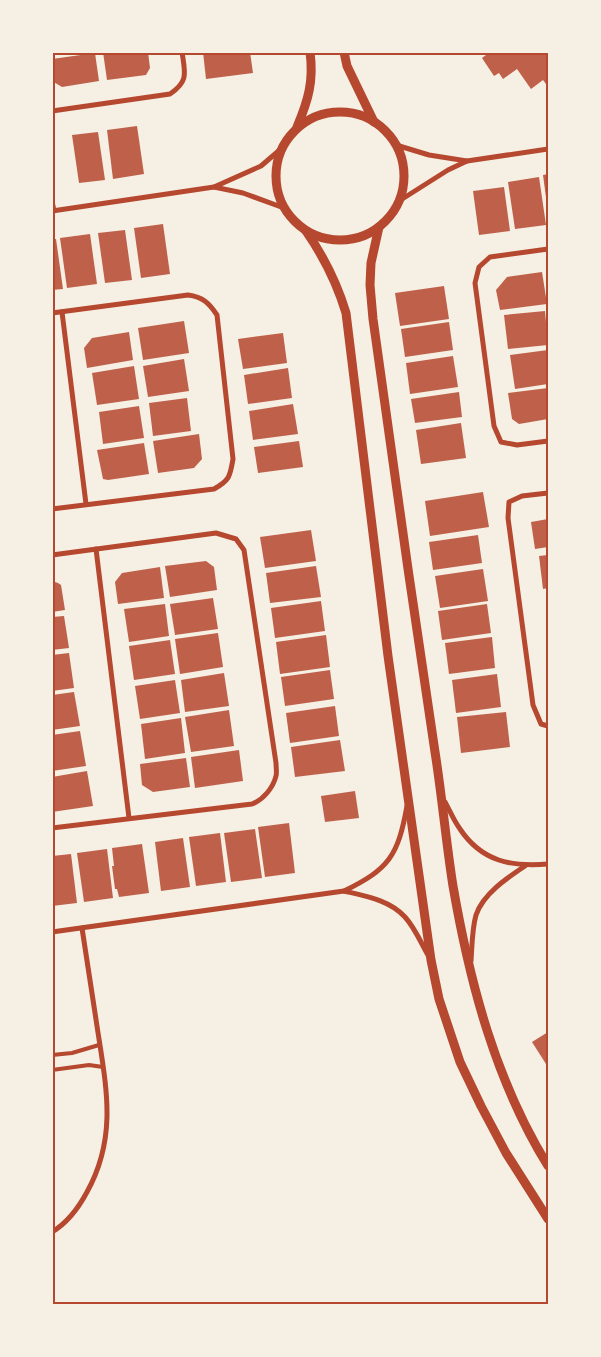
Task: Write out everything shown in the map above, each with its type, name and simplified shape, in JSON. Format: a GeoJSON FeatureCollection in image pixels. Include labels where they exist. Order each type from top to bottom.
{"type":"FeatureCollection","features":[{"type":"Feature","properties":{"kind":"street"},"geometry":{"type":"LineString","coordinates":[[52,111],[170,94],[184,82],[182,52]]}},
{"type":"Feature","properties":{"kind":"street"},"geometry":{"type":"LineString","coordinates":[[52,201],[53,211],[214,187],[261,166],[282,148],[296,129],[307,103],[311,84],[310,52]]}},
{"type":"Feature","properties":{"kind":"street"},"geometry":{"type":"LineString","coordinates":[[344,52],[347,66],[374,122]]}},
{"type":"Feature","properties":{"kind":"street"},"geometry":{"type":"LineString","coordinates":[[282,148],[276,168],[276,189],[284,208],[297,224],[306,231],[320,237],[335,240],[351,239],[366,235],[379,227],[391,215],[399,201],[404,182],[403,163],[396,145],[383,129],[374,122],[359,115],[343,112],[326,114],[310,119],[296,129]]}},
{"type":"Feature","properties":{"kind":"street"},"geometry":{"type":"LineString","coordinates":[[396,145],[429,156],[467,160],[548,149]]}},
{"type":"Feature","properties":{"kind":"street"},"geometry":{"type":"LineString","coordinates":[[399,201],[467,160]]}},
{"type":"Feature","properties":{"kind":"street"},"geometry":{"type":"LineString","coordinates":[[214,187],[243,193],[284,208]]}},
{"type":"Feature","properties":{"kind":"street"},"geometry":{"type":"LineString","coordinates":[[379,227],[371,263],[370,285],[453,884],[470,970],[482,1018],[534,1142],[548,1166]]}},
{"type":"Feature","properties":{"kind":"street"},"geometry":{"type":"LineString","coordinates":[[306,231],[319,250],[337,285],[346,313],[408,801],[431,960],[439,999],[460,1062],[481,1106],[506,1153],[548,1219]]}},
{"type":"Feature","properties":{"kind":"street"},"geometry":{"type":"LineString","coordinates":[[548,249],[490,258],[480,268],[475,283],[494,426],[501,442],[517,445],[548,441]]}},
{"type":"Feature","properties":{"kind":"street"},"geometry":{"type":"LineString","coordinates":[[52,313],[188,295],[199,296],[208,302],[217,316],[233,459],[230,476],[224,483],[214,489],[52,509]]}},
{"type":"Feature","properties":{"kind":"street"},"geometry":{"type":"LineString","coordinates":[[62,312],[86,504]]}},
{"type":"Feature","properties":{"kind":"street"},"geometry":{"type":"LineString","coordinates":[[548,493],[522,496],[509,502],[508,518],[533,705],[541,724],[548,726]]}},
{"type":"Feature","properties":{"kind":"street"},"geometry":{"type":"LineString","coordinates":[[52,555],[216,533],[236,539],[244,550],[276,763],[276,776],[268,791],[260,801],[252,804],[52,828]]}},
{"type":"Feature","properties":{"kind":"street"},"geometry":{"type":"LineString","coordinates":[[96,549],[129,818]]}},
{"type":"Feature","properties":{"kind":"street"},"geometry":{"type":"LineString","coordinates":[[442,798],[460,830],[470,842],[486,854],[500,862],[525,866],[548,864]]}},
{"type":"Feature","properties":{"kind":"street"},"geometry":{"type":"LineString","coordinates":[[52,932],[344,891],[365,881],[381,870],[394,853],[403,831],[408,801]]}},
{"type":"Feature","properties":{"kind":"street"},"geometry":{"type":"LineString","coordinates":[[470,970],[476,915],[492,892],[507,878],[525,866]]}},
{"type":"Feature","properties":{"kind":"street"},"geometry":{"type":"LineString","coordinates":[[344,891],[374,898],[389,905],[405,917],[431,960]]}},
{"type":"Feature","properties":{"kind":"street"},"geometry":{"type":"LineString","coordinates":[[52,1232],[58,1229],[79,1205],[95,1178],[106,1138],[107,1096],[82,928]]}},
{"type":"Feature","properties":{"kind":"lane"},"geometry":{"type":"LineString","coordinates":[[52,1055],[72,1053],[99,1045]]}},
{"type":"Feature","properties":{"kind":"lane"},"geometry":{"type":"LineString","coordinates":[[52,1070],[89,1066],[103,1067]]}},
{"type":"Feature","properties":{"kind":"building"},"geometry":{"type":"Polygon","coordinates":[[[103,52],[148,52],[150,68],[146,75],[107,80],[103,52]]]}},
{"type":"Feature","properties":{"kind":"building"},"geometry":{"type":"Polygon","coordinates":[[[203,52],[250,52],[253,73],[206,79],[203,52]]]}},
{"type":"Feature","properties":{"kind":"building"},"geometry":{"type":"Polygon","coordinates":[[[484,52],[548,52],[548,83],[546,84],[543,80],[531,89],[517,69],[503,79],[499,73],[494,76],[482,58],[486,55],[484,52]]]}},
{"type":"Feature","properties":{"kind":"building"},"geometry":{"type":"Polygon","coordinates":[[[95,53],[99,81],[62,87],[52,81],[52,59],[95,53]]]}},
{"type":"Feature","properties":{"kind":"building"},"geometry":{"type":"Polygon","coordinates":[[[137,126],[144,174],[113,179],[107,130],[137,126]]]}},
{"type":"Feature","properties":{"kind":"building"},"geometry":{"type":"Polygon","coordinates":[[[98,132],[105,180],[79,183],[72,135],[98,132]]]}},
{"type":"Feature","properties":{"kind":"building"},"geometry":{"type":"Polygon","coordinates":[[[548,174],[548,205],[547,205],[543,175],[548,174]]]}},
{"type":"Feature","properties":{"kind":"building"},"geometry":{"type":"Polygon","coordinates":[[[539,177],[546,225],[515,229],[508,182],[539,177]]]}},
{"type":"Feature","properties":{"kind":"building"},"geometry":{"type":"Polygon","coordinates":[[[504,187],[510,231],[479,235],[473,191],[504,187]]]}},
{"type":"Feature","properties":{"kind":"building"},"geometry":{"type":"Polygon","coordinates":[[[163,224],[170,274],[141,278],[134,228],[163,224]]]}},
{"type":"Feature","properties":{"kind":"building"},"geometry":{"type":"Polygon","coordinates":[[[125,230],[132,280],[105,283],[98,233],[125,230]]]}},
{"type":"Feature","properties":{"kind":"building"},"geometry":{"type":"Polygon","coordinates":[[[90,234],[97,284],[67,288],[60,238],[90,234]]]}},
{"type":"Feature","properties":{"kind":"building"},"geometry":{"type":"Polygon","coordinates":[[[52,239],[56,239],[63,289],[52,290],[52,239]]]}},
{"type":"Feature","properties":{"kind":"building"},"geometry":{"type":"Polygon","coordinates":[[[542,272],[547,304],[500,310],[496,290],[507,277],[542,272]]]}},
{"type":"Feature","properties":{"kind":"building"},"geometry":{"type":"Polygon","coordinates":[[[444,286],[449,319],[400,326],[395,293],[444,286]]]}},
{"type":"Feature","properties":{"kind":"building"},"geometry":{"type":"Polygon","coordinates":[[[545,311],[548,345],[508,349],[504,315],[545,311]]]}},
{"type":"Feature","properties":{"kind":"building"},"geometry":{"type":"Polygon","coordinates":[[[184,321],[189,353],[143,360],[138,328],[184,321]]]}},
{"type":"Feature","properties":{"kind":"building"},"geometry":{"type":"Polygon","coordinates":[[[449,322],[453,350],[405,357],[401,329],[449,322]]]}},
{"type":"Feature","properties":{"kind":"building"},"geometry":{"type":"Polygon","coordinates":[[[129,332],[133,360],[87,368],[84,348],[92,338],[129,332]]]}},
{"type":"Feature","properties":{"kind":"building"},"geometry":{"type":"Polygon","coordinates":[[[283,333],[287,363],[243,369],[238,339],[283,333]]]}},
{"type":"Feature","properties":{"kind":"building"},"geometry":{"type":"Polygon","coordinates":[[[548,350],[548,384],[515,389],[510,355],[548,350]]]}},
{"type":"Feature","properties":{"kind":"building"},"geometry":{"type":"Polygon","coordinates":[[[453,356],[458,387],[410,394],[406,363],[453,356]]]}},
{"type":"Feature","properties":{"kind":"building"},"geometry":{"type":"Polygon","coordinates":[[[184,359],[189,391],[148,397],[143,366],[184,359]]]}},
{"type":"Feature","properties":{"kind":"building"},"geometry":{"type":"Polygon","coordinates":[[[134,366],[139,399],[97,405],[92,373],[134,366]]]}},
{"type":"Feature","properties":{"kind":"building"},"geometry":{"type":"Polygon","coordinates":[[[288,368],[292,398],[248,404],[244,375],[288,368]]]}},
{"type":"Feature","properties":{"kind":"building"},"geometry":{"type":"Polygon","coordinates":[[[548,388],[548,419],[519,424],[512,419],[508,393],[548,388]]]}},
{"type":"Feature","properties":{"kind":"building"},"geometry":{"type":"Polygon","coordinates":[[[459,392],[462,417],[415,423],[411,399],[459,392]]]}},
{"type":"Feature","properties":{"kind":"building"},"geometry":{"type":"Polygon","coordinates":[[[187,398],[191,431],[153,436],[149,403],[187,398]]]}},
{"type":"Feature","properties":{"kind":"building"},"geometry":{"type":"Polygon","coordinates":[[[293,404],[298,434],[253,440],[249,411],[293,404]]]}},
{"type":"Feature","properties":{"kind":"building"},"geometry":{"type":"Polygon","coordinates":[[[139,406],[144,438],[103,444],[99,412],[139,406]]]}},
{"type":"Feature","properties":{"kind":"building"},"geometry":{"type":"Polygon","coordinates":[[[461,423],[466,458],[421,464],[416,430],[461,423]]]}},
{"type":"Feature","properties":{"kind":"building"},"geometry":{"type":"Polygon","coordinates":[[[199,434],[202,459],[194,468],[158,473],[153,441],[199,434]]]}},
{"type":"Feature","properties":{"kind":"building"},"geometry":{"type":"Polygon","coordinates":[[[299,441],[303,467],[258,473],[254,447],[299,441]]]}},
{"type":"Feature","properties":{"kind":"building"},"geometry":{"type":"Polygon","coordinates":[[[144,443],[149,474],[108,480],[103,479],[97,450],[144,443]]]}},
{"type":"Feature","properties":{"kind":"building"},"geometry":{"type":"Polygon","coordinates":[[[483,492],[489,527],[430,536],[425,501],[483,492]]]}},
{"type":"Feature","properties":{"kind":"building"},"geometry":{"type":"Polygon","coordinates":[[[548,519],[548,547],[535,549],[531,522],[548,519]]]}},
{"type":"Feature","properties":{"kind":"building"},"geometry":{"type":"Polygon","coordinates":[[[311,530],[316,561],[265,568],[260,537],[311,530]]]}},
{"type":"Feature","properties":{"kind":"building"},"geometry":{"type":"Polygon","coordinates":[[[478,535],[482,563],[433,570],[429,542],[478,535]]]}},
{"type":"Feature","properties":{"kind":"building"},"geometry":{"type":"Polygon","coordinates":[[[548,555],[548,588],[543,589],[539,556],[548,555]]]}},
{"type":"Feature","properties":{"kind":"building"},"geometry":{"type":"Polygon","coordinates":[[[206,561],[214,567],[217,590],[170,597],[165,566],[206,561]]]}},
{"type":"Feature","properties":{"kind":"building"},"geometry":{"type":"Polygon","coordinates":[[[316,566],[321,597],[270,603],[266,573],[316,566]]]}},
{"type":"Feature","properties":{"kind":"building"},"geometry":{"type":"Polygon","coordinates":[[[160,567],[164,598],[118,604],[115,582],[122,573],[160,567]]]}},
{"type":"Feature","properties":{"kind":"building"},"geometry":{"type":"Polygon","coordinates":[[[483,569],[488,601],[440,608],[435,576],[483,569]]]}},
{"type":"Feature","properties":{"kind":"building"},"geometry":{"type":"Polygon","coordinates":[[[55,582],[61,585],[65,610],[52,612],[52,583],[55,582]]]}},
{"type":"Feature","properties":{"kind":"building"},"geometry":{"type":"Polygon","coordinates":[[[213,598],[218,629],[175,635],[170,604],[213,598]]]}},
{"type":"Feature","properties":{"kind":"building"},"geometry":{"type":"Polygon","coordinates":[[[321,601],[325,631],[275,638],[271,608],[321,601]]]}},
{"type":"Feature","properties":{"kind":"building"},"geometry":{"type":"Polygon","coordinates":[[[165,604],[169,636],[129,642],[124,609],[165,604]]]}},
{"type":"Feature","properties":{"kind":"building"},"geometry":{"type":"Polygon","coordinates":[[[487,604],[491,633],[442,640],[438,611],[487,604]]]}},
{"type":"Feature","properties":{"kind":"building"},"geometry":{"type":"Polygon","coordinates":[[[64,616],[69,648],[52,650],[52,617],[64,616]]]}},
{"type":"Feature","properties":{"kind":"building"},"geometry":{"type":"Polygon","coordinates":[[[218,633],[223,667],[180,674],[175,639],[218,633]]]}},
{"type":"Feature","properties":{"kind":"building"},"geometry":{"type":"Polygon","coordinates":[[[326,635],[330,667],[280,674],[276,642],[326,635]]]}},
{"type":"Feature","properties":{"kind":"building"},"geometry":{"type":"Polygon","coordinates":[[[492,637],[495,668],[449,674],[445,643],[492,637]]]}},
{"type":"Feature","properties":{"kind":"building"},"geometry":{"type":"Polygon","coordinates":[[[170,640],[175,674],[134,680],[129,646],[170,640]]]}},
{"type":"Feature","properties":{"kind":"building"},"geometry":{"type":"Polygon","coordinates":[[[69,653],[74,688],[52,691],[52,655],[69,653]]]}},
{"type":"Feature","properties":{"kind":"building"},"geometry":{"type":"Polygon","coordinates":[[[330,670],[334,699],[285,706],[281,677],[330,670]]]}},
{"type":"Feature","properties":{"kind":"building"},"geometry":{"type":"Polygon","coordinates":[[[224,673],[229,706],[185,712],[181,680],[224,673]]]}},
{"type":"Feature","properties":{"kind":"building"},"geometry":{"type":"Polygon","coordinates":[[[497,674],[501,707],[456,713],[452,680],[497,674]]]}},
{"type":"Feature","properties":{"kind":"building"},"geometry":{"type":"Polygon","coordinates":[[[175,680],[180,713],[140,719],[135,686],[175,680]]]}},
{"type":"Feature","properties":{"kind":"building"},"geometry":{"type":"Polygon","coordinates":[[[74,692],[80,726],[52,730],[52,695],[74,692]]]}},
{"type":"Feature","properties":{"kind":"building"},"geometry":{"type":"Polygon","coordinates":[[[335,706],[339,736],[290,743],[286,713],[335,706]]]}},
{"type":"Feature","properties":{"kind":"building"},"geometry":{"type":"Polygon","coordinates":[[[229,710],[234,746],[191,752],[185,717],[229,710]]]}},
{"type":"Feature","properties":{"kind":"building"},"geometry":{"type":"Polygon","coordinates":[[[506,712],[510,747],[461,753],[457,717],[506,712]]]}},
{"type":"Feature","properties":{"kind":"building"},"geometry":{"type":"Polygon","coordinates":[[[181,718],[185,753],[145,759],[141,724],[181,718]]]}},
{"type":"Feature","properties":{"kind":"building"},"geometry":{"type":"Polygon","coordinates":[[[80,731],[86,766],[52,771],[52,735],[80,731]]]}},
{"type":"Feature","properties":{"kind":"building"},"geometry":{"type":"Polygon","coordinates":[[[340,740],[345,771],[295,777],[291,747],[340,740]]]}},
{"type":"Feature","properties":{"kind":"building"},"geometry":{"type":"Polygon","coordinates":[[[239,750],[243,781],[195,788],[191,757],[239,750]]]}},
{"type":"Feature","properties":{"kind":"building"},"geometry":{"type":"Polygon","coordinates":[[[186,758],[190,787],[153,792],[142,785],[140,764],[186,758]]]}},
{"type":"Feature","properties":{"kind":"building"},"geometry":{"type":"Polygon","coordinates":[[[87,771],[93,806],[52,812],[52,777],[87,771]]]}},
{"type":"Feature","properties":{"kind":"building"},"geometry":{"type":"Polygon","coordinates":[[[355,791],[359,818],[325,822],[321,796],[355,791]]]}},
{"type":"Feature","properties":{"kind":"building"},"geometry":{"type":"Polygon","coordinates":[[[289,823],[295,873],[265,877],[258,827],[289,823]]]}},
{"type":"Feature","properties":{"kind":"building"},"geometry":{"type":"Polygon","coordinates":[[[255,829],[262,878],[231,882],[224,833],[255,829]]]}},
{"type":"Feature","properties":{"kind":"building"},"geometry":{"type":"Polygon","coordinates":[[[220,833],[226,882],[196,886],[189,837],[220,833]]]}},
{"type":"Feature","properties":{"kind":"building"},"geometry":{"type":"Polygon","coordinates":[[[183,838],[190,887],[161,891],[155,842],[183,838]]]}},
{"type":"Feature","properties":{"kind":"building"},"geometry":{"type":"Polygon","coordinates":[[[142,844],[149,893],[119,897],[117,889],[115,889],[112,848],[142,844]]]}},
{"type":"Feature","properties":{"kind":"building"},"geometry":{"type":"Polygon","coordinates":[[[107,849],[113,898],[84,902],[77,853],[107,849]]]}},
{"type":"Feature","properties":{"kind":"building"},"geometry":{"type":"Polygon","coordinates":[[[71,854],[77,903],[52,906],[52,856],[71,854]]]}},
{"type":"Feature","properties":{"kind":"building"},"geometry":{"type":"Polygon","coordinates":[[[548,1032],[548,1063],[546,1064],[532,1042],[548,1032]]]}}]}
